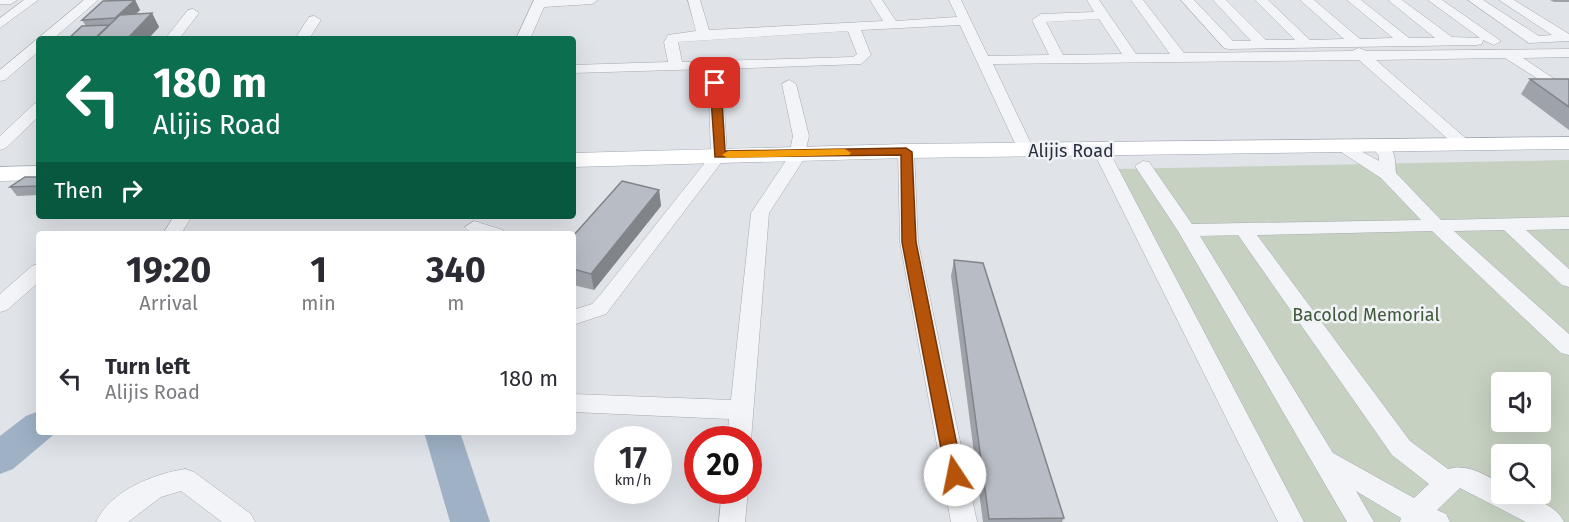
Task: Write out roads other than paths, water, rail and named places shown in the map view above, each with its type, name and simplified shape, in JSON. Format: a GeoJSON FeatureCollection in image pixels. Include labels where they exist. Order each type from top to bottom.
{"type":"FeatureCollection","features":[{"type":"Feature","properties":{"kind":"main road","name":"Alijis Road"},"geometry":{"type":"LineString","coordinates":[[576,160],[719,155],[1569,143]]}},
{"type":"Feature","properties":{"kind":"main road"},"geometry":{"type":"LineString","coordinates":[[0,174],[36,173]]}},
{"type":"Feature","properties":{"kind":"street"},"geometry":{"type":"LineString","coordinates":[[0,0],[11,0]]}},
{"type":"Feature","properties":{"kind":"street"},"geometry":{"type":"LineString","coordinates":[[0,24],[32,0]]}},
{"type":"Feature","properties":{"kind":"street"},"geometry":{"type":"LineString","coordinates":[[49,36],[92,0]]}},
{"type":"Feature","properties":{"kind":"street"},"geometry":{"type":"LineString","coordinates":[[525,36],[539,1],[592,0]]}},
{"type":"Feature","properties":{"kind":"street"},"geometry":{"type":"LineString","coordinates":[[694,0],[703,34]]}},
{"type":"Feature","properties":{"kind":"street"},"geometry":{"type":"LineString","coordinates":[[876,0],[892,25]]}},
{"type":"Feature","properties":{"kind":"street"},"geometry":{"type":"LineString","coordinates":[[955,0],[1026,150]]}},
{"type":"Feature","properties":{"kind":"street"},"geometry":{"type":"LineString","coordinates":[[1093,0],[1131,57]]}},
{"type":"Feature","properties":{"kind":"street"},"geometry":{"type":"LineString","coordinates":[[1137,0],[1180,58]]}},
{"type":"Feature","properties":{"kind":"street"},"geometry":{"type":"LineString","coordinates":[[1187,0],[1229,45],[1306,43],[1507,53],[1569,53]]}},
{"type":"Feature","properties":{"kind":"street"},"geometry":{"type":"LineString","coordinates":[[1219,0],[1262,44]]}},
{"type":"Feature","properties":{"kind":"street"},"geometry":{"type":"LineString","coordinates":[[1262,0],[1306,43]]}},
{"type":"Feature","properties":{"kind":"street"},"geometry":{"type":"LineString","coordinates":[[1306,0],[1464,145]]}},
{"type":"Feature","properties":{"kind":"street"},"geometry":{"type":"LineString","coordinates":[[1353,0],[1406,42]]}},
{"type":"Feature","properties":{"kind":"street"},"geometry":{"type":"LineString","coordinates":[[1394,0],[1450,42]]}},
{"type":"Feature","properties":{"kind":"street"},"geometry":{"type":"LineString","coordinates":[[1434,0],[1494,41]]}},
{"type":"Feature","properties":{"kind":"street"},"geometry":{"type":"LineString","coordinates":[[1474,0],[1536,40]]}},
{"type":"Feature","properties":{"kind":"street"},"geometry":{"type":"LineString","coordinates":[[984,60],[1180,58],[1406,42],[1566,38],[1505,0]]}},
{"type":"Feature","properties":{"kind":"street"},"geometry":{"type":"LineString","coordinates":[[175,36],[193,14]]}},
{"type":"Feature","properties":{"kind":"street"},"geometry":{"type":"LineString","coordinates":[[1058,59],[1039,20],[1041,18],[1103,15]]}},
{"type":"Feature","properties":{"kind":"street"},"geometry":{"type":"LineString","coordinates":[[304,36],[314,20]]}},
{"type":"Feature","properties":{"kind":"street"},"geometry":{"type":"LineString","coordinates":[[676,66],[671,42],[673,38],[703,34],[966,21]]}},
{"type":"Feature","properties":{"kind":"street"},"geometry":{"type":"LineString","coordinates":[[576,69],[856,60],[864,55],[853,27]]}},
{"type":"Feature","properties":{"kind":"street"},"geometry":{"type":"LineString","coordinates":[[0,77],[36,47]]}},
{"type":"Feature","properties":{"kind":"street"},"geometry":{"type":"LineString","coordinates":[[1507,53],[1557,87]]}},
{"type":"Feature","properties":{"kind":"street"},"geometry":{"type":"LineString","coordinates":[[576,317],[599,309],[608,299],[719,155],[715,65]]}},
{"type":"Feature","properties":{"kind":"street"},"geometry":{"type":"LineString","coordinates":[[740,426],[760,213],[798,154],[801,136],[789,84]]}},
{"type":"Feature","properties":{"kind":"street"},"geometry":{"type":"LineString","coordinates":[[0,145],[36,110]]}},
{"type":"Feature","properties":{"kind":"street"},"geometry":{"type":"LineString","coordinates":[[1344,147],[1387,174],[1436,225],[1569,347]]}},
{"type":"Feature","properties":{"kind":"street"},"geometry":{"type":"LineString","coordinates":[[1380,147],[1387,155],[1387,174]]}},
{"type":"Feature","properties":{"kind":"street"},"geometry":{"type":"LineString","coordinates":[[1101,151],[1291,522]]}},
{"type":"Feature","properties":{"kind":"street"},"geometry":{"type":"LineString","coordinates":[[906,152],[909,242],[964,522]]}},
{"type":"Feature","properties":{"kind":"street"},"geometry":{"type":"LineString","coordinates":[[1143,166],[1187,230],[1327,461],[1361,522]]}},
{"type":"Feature","properties":{"kind":"street"},"geometry":{"type":"LineString","coordinates":[[1187,230],[1569,223]]}},
{"type":"Feature","properties":{"kind":"street"},"geometry":{"type":"LineString","coordinates":[[1509,224],[1569,280]]}},
{"type":"Feature","properties":{"kind":"street"},"geometry":{"type":"LineString","coordinates":[[1244,230],[1401,448],[1447,483]]}},
{"type":"Feature","properties":{"kind":"street"},"geometry":{"type":"LineString","coordinates":[[0,305],[36,274]]}},
{"type":"Feature","properties":{"kind":"street"},"geometry":{"type":"LineString","coordinates":[[576,403],[742,410]]}},
{"type":"Feature","properties":{"kind":"street"},"geometry":{"type":"LineString","coordinates":[[1327,461],[1422,519],[1447,483],[1457,477],[1470,480],[1551,522]]}},
{"type":"Feature","properties":{"kind":"street"},"geometry":{"type":"LineString","coordinates":[[109,522],[148,489],[167,482],[185,480],[242,522]]}},
{"type":"Feature","properties":{"kind":"street"},"geometry":{"type":"LineString","coordinates":[[732,522],[734,504]]}},
{"type":"Feature","properties":{"kind":"waterway"},"geometry":{"type":"LineString","coordinates":[[0,458],[36,428]]}},
{"type":"Feature","properties":{"kind":"waterway"},"geometry":{"type":"LineString","coordinates":[[443,435],[470,522]]}},
{"type":"Feature","properties":{"kind":"park label","name":"Bacolod Memorial"},"geometry":{"type":"Point","coordinates":[1366,315]}}]}
